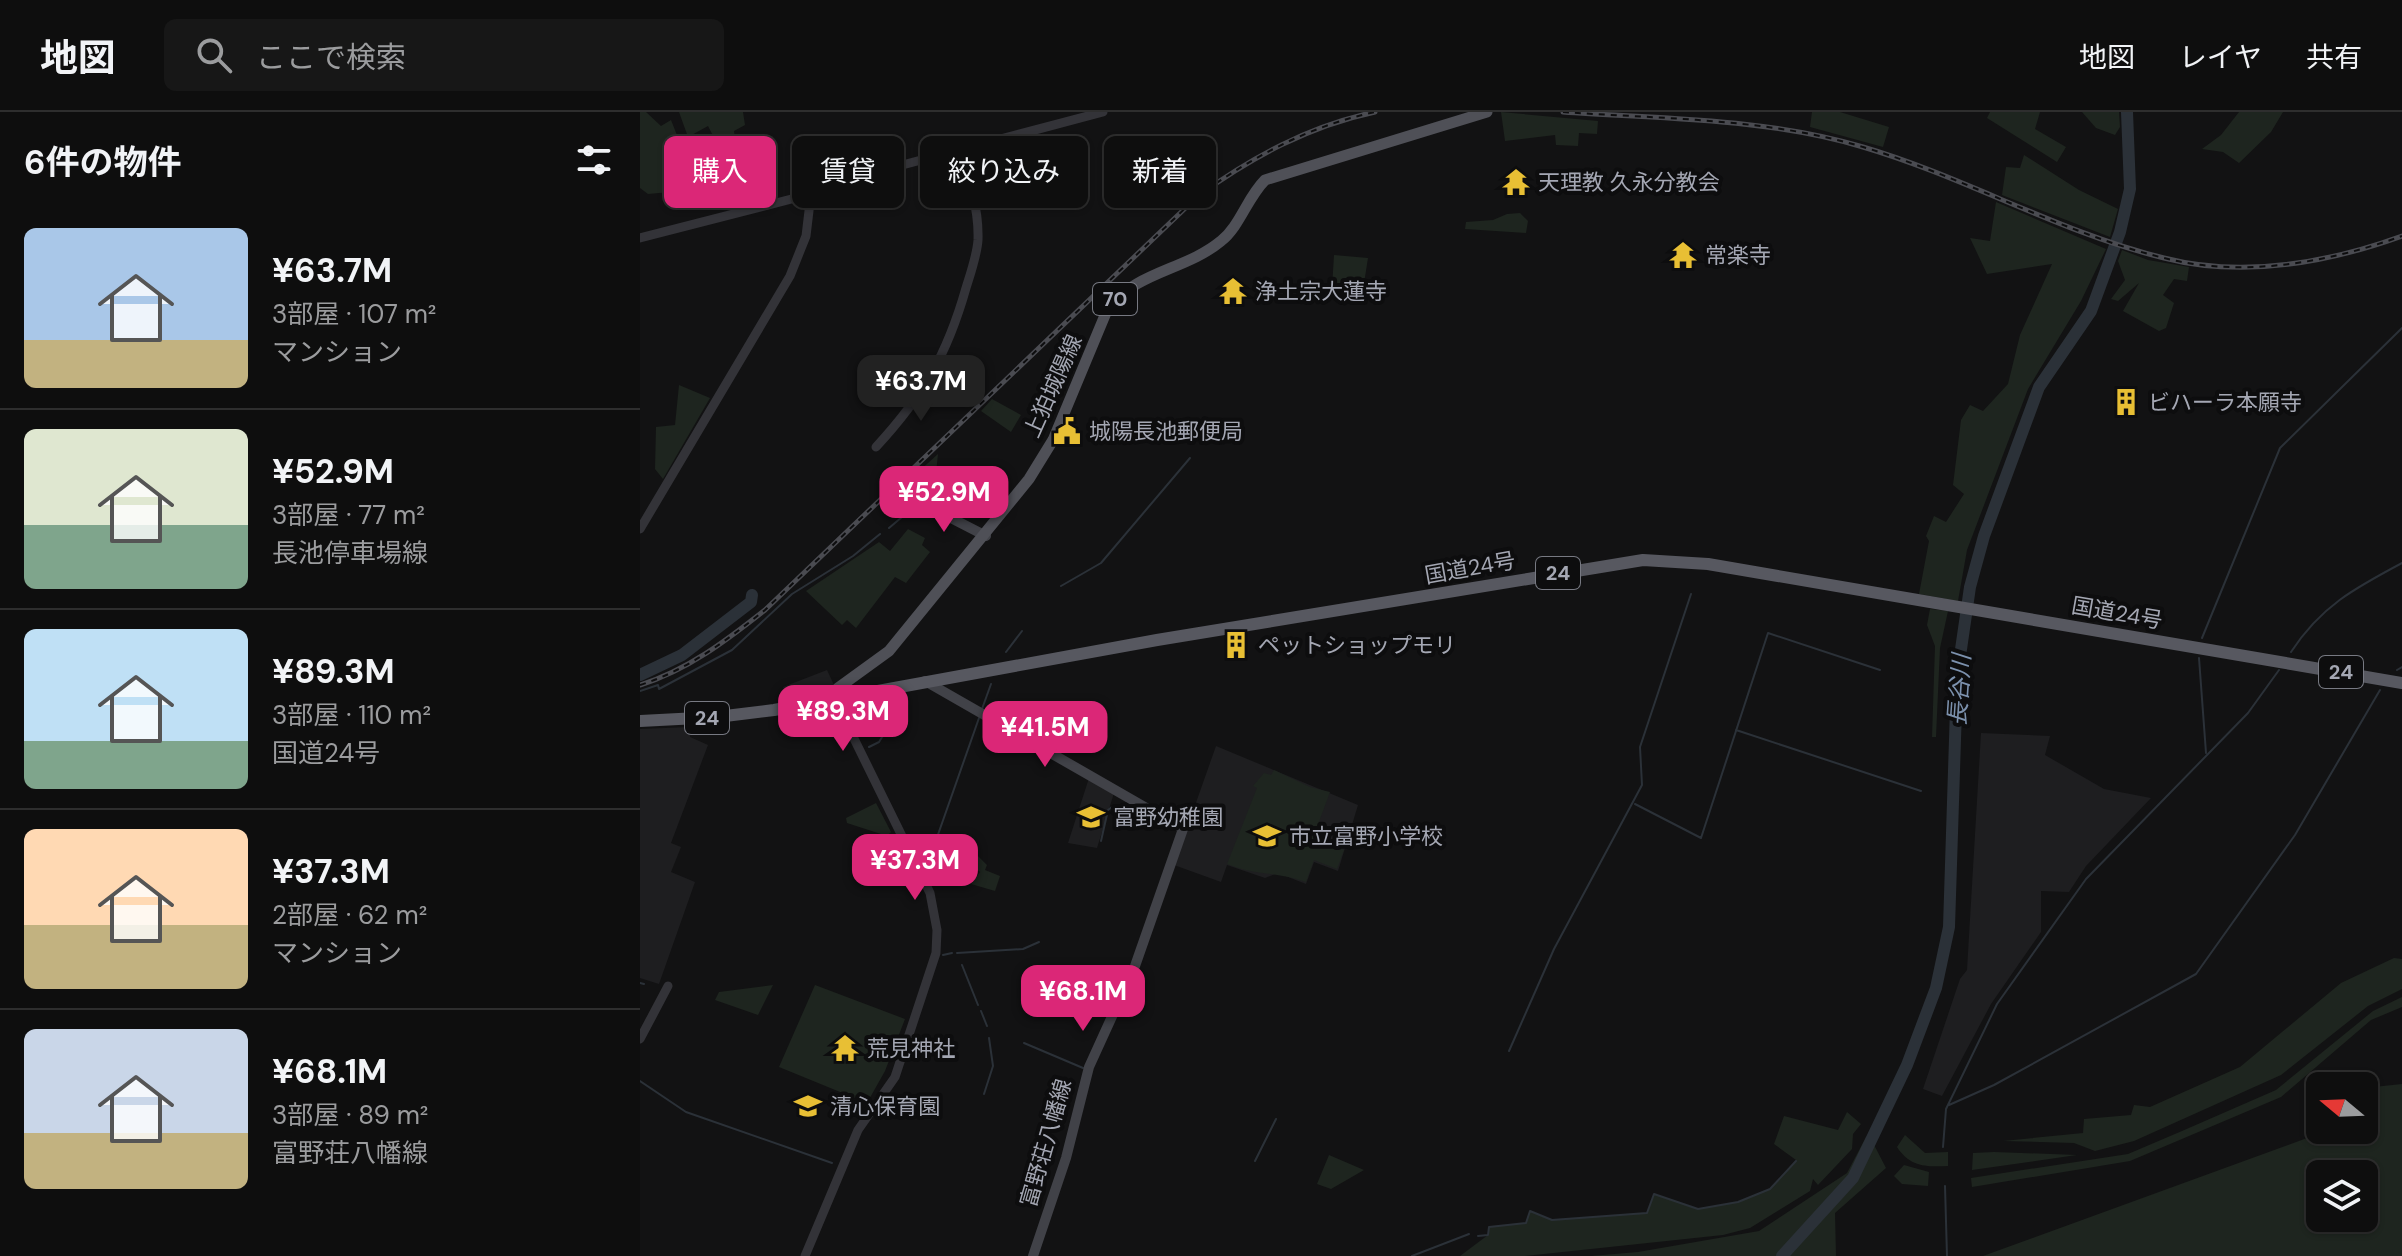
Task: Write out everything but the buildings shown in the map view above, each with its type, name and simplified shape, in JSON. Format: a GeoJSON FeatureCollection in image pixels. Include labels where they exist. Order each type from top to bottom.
{"type":"FeatureCollection","features":[{"type":"Feature","properties":{"kind":"highway","name":"国道24号"},"geometry":{"type":"LineString","coordinates":[[640,721],[717,717],[1589,567],[1674,560],[2402,683]]}},
{"type":"Feature","properties":{"kind":"main road","name":"上狛城陽線"},"geometry":{"type":"LineString","coordinates":[[834,698],[838,688],[889,651],[986,536],[1044,457],[1075,392],[1108,308],[1118,296],[1133,284],[1223,240],[1253,192],[1265,180],[1487,112]]}},
{"type":"Feature","properties":{"kind":"main road"},"geometry":{"type":"LineString","coordinates":[[918,501],[986,536]]}},
{"type":"Feature","properties":{"kind":"main road","name":"富野荘八幡線"},"geometry":{"type":"LineString","coordinates":[[925,681],[1183,829],[1135,966],[1089,1067],[1066,1158],[1033,1256]]}},
{"type":"Feature","properties":{"kind":"street"},"geometry":{"type":"LineString","coordinates":[[1010,136],[1103,112]]}},
{"type":"Feature","properties":{"kind":"street"},"geometry":{"type":"LineString","coordinates":[[640,238],[792,199]]}},
{"type":"Feature","properties":{"kind":"street"},"geometry":{"type":"LineString","coordinates":[[640,529],[794,268],[806,236],[809,208]]}},
{"type":"Feature","properties":{"kind":"street"},"geometry":{"type":"LineString","coordinates":[[876,447],[911,409],[933,373],[967,284],[978,243],[974,208]]}},
{"type":"Feature","properties":{"kind":"street"},"geometry":{"type":"LineString","coordinates":[[805,1256],[858,1130],[895,1077],[936,953],[937,930],[930,893],[834,698]]}},
{"type":"Feature","properties":{"kind":"street"},"geometry":{"type":"LineString","coordinates":[[640,1039],[668,986]]}},
{"type":"Feature","properties":{"kind":"shaded area"},"geometry":{"type":"Polygon","coordinates":[[[640,112],[646,112],[661,126],[671,120],[677,136],[664,136],[664,193],[648,194],[640,188],[640,112]]]}},
{"type":"Feature","properties":{"kind":"shaded area"},"geometry":{"type":"Polygon","coordinates":[[[679,112],[743,112],[745,125],[734,131],[735,136],[713,136],[708,126],[688,136],[679,112]]]}},
{"type":"Feature","properties":{"kind":"shaded area"},"geometry":{"type":"Polygon","coordinates":[[[1501,112],[1598,121],[1597,134],[1579,133],[1578,146],[1556,145],[1555,135],[1505,141],[1501,112]]]}},
{"type":"Feature","properties":{"kind":"shaded area"},"geometry":{"type":"Polygon","coordinates":[[[1812,112],[1840,112],[1889,127],[1883,147],[1810,127],[1812,112]]]}},
{"type":"Feature","properties":{"kind":"shaded area"},"geometry":{"type":"Polygon","coordinates":[[[1990,112],[2040,112],[2035,129],[2066,147],[2057,162],[1987,118],[1990,112]]]}},
{"type":"Feature","properties":{"kind":"shaded area"},"geometry":{"type":"Polygon","coordinates":[[[2082,112],[2119,112],[2120,127],[2115,135],[2096,128],[2082,112]]]}},
{"type":"Feature","properties":{"kind":"shaded area"},"geometry":{"type":"Polygon","coordinates":[[[2239,112],[2283,112],[2271,132],[2239,163],[2223,152],[2202,149],[2221,135],[2239,112]]]}},
{"type":"Feature","properties":{"kind":"shaded area"},"geometry":{"type":"Polygon","coordinates":[[[2024,155],[2079,190],[2118,209],[2110,237],[2002,195],[2006,167],[2020,168],[2024,155]]]}},
{"type":"Feature","properties":{"kind":"shaded area"},"geometry":{"type":"Polygon","coordinates":[[[1996,202],[2106,249],[2081,301],[2028,389],[1967,550],[1958,601],[1919,594],[1929,541],[1926,536],[1934,516],[1946,522],[1964,494],[1953,485],[1961,420],[1970,405],[1983,411],[2008,384],[2020,335],[2052,264],[1987,274],[1970,238],[1990,241],[1996,202]]]}},
{"type":"Feature","properties":{"kind":"shaded area"},"geometry":{"type":"Polygon","coordinates":[[[1520,213],[1528,221],[1526,233],[1465,229],[1466,222],[1493,220],[1520,213]]]}},
{"type":"Feature","properties":{"kind":"shaded area"},"geometry":{"type":"Polygon","coordinates":[[[2122,250],[2148,260],[2189,267],[2187,281],[2174,279],[2163,295],[2174,303],[2166,328],[2159,331],[2123,311],[2139,283],[2118,301],[2111,299],[2125,280],[2118,261],[2122,250]]]}},
{"type":"Feature","properties":{"kind":"shaded area"},"geometry":{"type":"Polygon","coordinates":[[[1334,255],[1368,258],[1362,296],[1332,288],[1334,255]]]}},
{"type":"Feature","properties":{"kind":"shaded area"},"geometry":{"type":"Polygon","coordinates":[[[679,385],[710,398],[663,479],[655,469],[656,427],[675,425],[679,385]]]}},
{"type":"Feature","properties":{"kind":"shaded area"},"geometry":{"type":"Polygon","coordinates":[[[992,399],[1021,415],[1011,432],[981,411],[992,399]]]}},
{"type":"Feature","properties":{"kind":"shaded area"},"geometry":{"type":"Polygon","coordinates":[[[938,454],[935,482],[920,497],[907,482],[938,454]]]}},
{"type":"Feature","properties":{"kind":"shaded area"},"geometry":{"type":"Polygon","coordinates":[[[908,529],[925,538],[922,545],[930,552],[906,583],[895,577],[856,628],[847,620],[842,625],[806,591],[879,542],[890,551],[908,529]]]}},
{"type":"Feature","properties":{"kind":"shaded area"},"geometry":{"type":"Polygon","coordinates":[[[1930,609],[1948,611],[1940,648],[1936,737],[1932,737],[1935,646],[1927,625],[1930,609]]]}},
{"type":"Feature","properties":{"kind":"shaded area"},"geometry":{"type":"Polygon","coordinates":[[[827,670],[834,685],[785,699],[783,687],[827,670]]]}},
{"type":"Feature","properties":{"kind":"shaded area"},"geometry":{"type":"Polygon","coordinates":[[[690,727],[690,737],[708,745],[671,843],[681,847],[671,872],[695,882],[659,984],[640,978],[640,729],[690,727]]]}},
{"type":"Feature","properties":{"kind":"shaded area"},"geometry":{"type":"Polygon","coordinates":[[[1981,733],[2050,736],[2045,755],[2104,789],[2151,798],[2086,866],[2069,892],[2041,891],[2041,932],[1991,1004],[1942,1096],[1923,1089],[1960,979],[1967,970],[1981,733]]]}},
{"type":"Feature","properties":{"kind":"shaded area","name":"市立富野小学校"},"geometry":{"type":"Polygon","coordinates":[[[1216,746],[1358,805],[1338,871],[1314,862],[1306,884],[1278,873],[1265,878],[1227,865],[1221,882],[1174,865],[1216,746]]]}},
{"type":"Feature","properties":{"kind":"shaded area"},"geometry":{"type":"Polygon","coordinates":[[[1274,770],[1310,787],[1330,792],[1313,838],[1344,850],[1337,869],[1314,860],[1306,882],[1227,864],[1257,788],[1253,786],[1264,773],[1271,775],[1274,770]]]}},
{"type":"Feature","properties":{"kind":"shaded area"},"geometry":{"type":"Polygon","coordinates":[[[1089,778],[1114,793],[1097,848],[1068,843],[1089,778]]]}},
{"type":"Feature","properties":{"kind":"shaded area"},"geometry":{"type":"Polygon","coordinates":[[[876,803],[891,832],[887,836],[847,823],[846,818],[876,803]]]}},
{"type":"Feature","properties":{"kind":"shaded area"},"geometry":{"type":"Polygon","coordinates":[[[976,854],[987,865],[985,870],[1000,876],[995,891],[971,884],[980,872],[970,863],[976,854]]]}},
{"type":"Feature","properties":{"kind":"shaded area"},"geometry":{"type":"Polygon","coordinates":[[[2394,958],[2402,959],[2402,989],[2368,1006],[2281,1075],[2134,1141],[2095,1151],[2074,1143],[2003,1141],[2083,1133],[2084,1119],[2131,1115],[2134,1105],[2150,1107],[2240,1067],[2341,983],[2394,958]]]}},
{"type":"Feature","properties":{"kind":"shaded area"},"geometry":{"type":"Polygon","coordinates":[[[773,985],[758,1015],[715,1000],[719,992],[773,985]]]}},
{"type":"Feature","properties":{"kind":"shaded area"},"geometry":{"type":"Polygon","coordinates":[[[815,985],[905,1019],[885,1071],[867,1103],[779,1067],[815,985]]]}},
{"type":"Feature","properties":{"kind":"shaded area"},"geometry":{"type":"Polygon","coordinates":[[[2402,997],[2402,1007],[2371,1020],[2310,1072],[2306,1072],[2306,1076],[2281,1097],[2130,1161],[1972,1187],[1971,1178],[2128,1154],[2276,1090],[2373,1011],[2402,997]]]}},
{"type":"Feature","properties":{"kind":"shaded area"},"geometry":{"type":"Polygon","coordinates":[[[2402,1084],[2402,1256],[1983,1256],[2306,1138],[2306,1144],[2378,1144],[2378,1087],[2402,1084]]]}},
{"type":"Feature","properties":{"kind":"shaded area"},"geometry":{"type":"Polygon","coordinates":[[[1847,1112],[1861,1124],[1853,1134],[1852,1149],[1818,1185],[1813,1179],[1810,1191],[1750,1228],[1723,1235],[1525,1256],[1460,1256],[1488,1235],[1489,1227],[1526,1223],[1530,1211],[1552,1220],[1647,1213],[1654,1194],[1698,1209],[1738,1202],[1770,1189],[1796,1160],[1774,1144],[1784,1116],[1838,1130],[1847,1112]]]}},
{"type":"Feature","properties":{"kind":"shaded area"},"geometry":{"type":"Polygon","coordinates":[[[1905,1135],[1925,1153],[1948,1152],[1948,1166],[1926,1166],[1907,1159],[1897,1147],[1905,1135]]]}},
{"type":"Feature","properties":{"kind":"shaded area"},"geometry":{"type":"Polygon","coordinates":[[[1866,1137],[1871,1139],[1886,1168],[1835,1213],[1836,1256],[1591,1256],[1638,1252],[1759,1231],[1847,1173],[1866,1137]]]}},
{"type":"Feature","properties":{"kind":"shaded area"},"geometry":{"type":"Polygon","coordinates":[[[1973,1153],[2077,1155],[1972,1170],[1973,1153]]]}},
{"type":"Feature","properties":{"kind":"shaded area"},"geometry":{"type":"Polygon","coordinates":[[[1329,1155],[1364,1170],[1331,1189],[1317,1184],[1329,1155]]]}},
{"type":"Feature","properties":{"kind":"shaded area"},"geometry":{"type":"Polygon","coordinates":[[[1904,1165],[1929,1172],[1928,1186],[1902,1184],[1894,1176],[1904,1165]]]}},
{"type":"Feature","properties":{"kind":"waterway","name":"長谷川"},"geometry":{"type":"LineString","coordinates":[[1782,1256],[1853,1178],[1907,1065],[1936,988],[1949,927],[1957,677],[1970,587],[1984,536],[2039,387],[2091,311],[2120,232],[2130,189],[2127,112]]}},
{"type":"Feature","properties":{"kind":"waterway"},"geometry":{"type":"LineString","coordinates":[[2202,638],[2280,448],[2402,328]]}},
{"type":"Feature","properties":{"kind":"waterway"},"geometry":{"type":"LineString","coordinates":[[1061,586],[1101,563],[1190,458]]}},
{"type":"Feature","properties":{"kind":"waterway"},"geometry":{"type":"LineString","coordinates":[[889,528],[915,506]]}},
{"type":"Feature","properties":{"kind":"waterway"},"geometry":{"type":"LineString","coordinates":[[640,691],[658,685],[659,689],[732,650],[792,594],[853,556],[880,534]]}},
{"type":"Feature","properties":{"kind":"waterway"},"geometry":{"type":"LineString","coordinates":[[2291,652],[2327,610],[2354,590],[2402,563]]}},
{"type":"Feature","properties":{"kind":"waterway"},"geometry":{"type":"LineString","coordinates":[[1509,1051],[1554,949],[1642,785],[1640,747],[1691,594]]}},
{"type":"Feature","properties":{"kind":"waterway"},"geometry":{"type":"LineString","coordinates":[[640,675],[682,655],[751,602],[752,595]]}},
{"type":"Feature","properties":{"kind":"waterway"},"geometry":{"type":"LineString","coordinates":[[1006,652],[1022,631]]}},
{"type":"Feature","properties":{"kind":"waterway"},"geometry":{"type":"LineString","coordinates":[[1635,804],[1701,838],[1768,633],[1880,670]]}},
{"type":"Feature","properties":{"kind":"waterway"},"geometry":{"type":"LineString","coordinates":[[2199,658],[2206,753]]}},
{"type":"Feature","properties":{"kind":"waterway"},"geometry":{"type":"LineString","coordinates":[[2397,670],[2402,667]]}},
{"type":"Feature","properties":{"kind":"waterway"},"geometry":{"type":"LineString","coordinates":[[1943,1147],[1946,1109],[1997,1004],[2086,879],[2248,713],[2279,670]]}},
{"type":"Feature","properties":{"kind":"waterway"},"geometry":{"type":"LineString","coordinates":[[982,709],[991,684]]}},
{"type":"Feature","properties":{"kind":"waterway"},"geometry":{"type":"LineString","coordinates":[[1949,1105],[1994,1085],[2196,974],[2295,835],[2380,690]]}},
{"type":"Feature","properties":{"kind":"waterway"},"geometry":{"type":"LineString","coordinates":[[869,747],[879,742],[907,697]]}},
{"type":"Feature","properties":{"kind":"waterway"},"geometry":{"type":"LineString","coordinates":[[928,863],[979,718]]}},
{"type":"Feature","properties":{"kind":"waterway"},"geometry":{"type":"LineString","coordinates":[[1736,730],[1921,791]]}},
{"type":"Feature","properties":{"kind":"waterway"},"geometry":{"type":"LineString","coordinates":[[1101,841],[1108,810],[1112,807]]}},
{"type":"Feature","properties":{"kind":"waterway"},"geometry":{"type":"LineString","coordinates":[[957,953],[1023,949],[1039,942]]}},
{"type":"Feature","properties":{"kind":"waterway"},"geometry":{"type":"LineString","coordinates":[[943,955],[952,953]]}},
{"type":"Feature","properties":{"kind":"waterway"},"geometry":{"type":"LineString","coordinates":[[962,965],[978,1005]]}},
{"type":"Feature","properties":{"kind":"waterway"},"geometry":{"type":"LineString","coordinates":[[640,983],[644,984]]}},
{"type":"Feature","properties":{"kind":"waterway"},"geometry":{"type":"LineString","coordinates":[[981,1011],[987,1026]]}},
{"type":"Feature","properties":{"kind":"waterway"},"geometry":{"type":"LineString","coordinates":[[984,1094],[993,1066],[989,1038]]}},
{"type":"Feature","properties":{"kind":"waterway"},"geometry":{"type":"LineString","coordinates":[[1024,1043],[1083,1068]]}},
{"type":"Feature","properties":{"kind":"waterway"},"geometry":{"type":"LineString","coordinates":[[640,1081],[686,1112],[832,1163]]}},
{"type":"Feature","properties":{"kind":"waterway"},"geometry":{"type":"LineString","coordinates":[[1255,1161],[1276,1119]]}},
{"type":"Feature","properties":{"kind":"waterway"},"geometry":{"type":"LineString","coordinates":[[1478,1236],[1488,1235],[1489,1227],[1526,1223],[1530,1211],[1552,1220],[1647,1213],[1654,1194],[1698,1209],[1738,1202],[1770,1189],[1796,1161]]}},
{"type":"Feature","properties":{"kind":"waterway"},"geometry":{"type":"LineString","coordinates":[[1945,1186],[1947,1256]]}},
{"type":"Feature","properties":{"kind":"waterway"},"geometry":{"type":"LineString","coordinates":[[1412,1256],[1469,1234]]}},
{"type":"Feature","properties":{"kind":"railway"},"geometry":{"type":"LineString","coordinates":[[640,685],[691,663],[765,610],[1198,196],[1239,168],[1304,134],[1375,112]]}},
{"type":"Feature","properties":{"kind":"railway"},"geometry":{"type":"LineString","coordinates":[[1563,112],[1714,121],[1827,137],[1939,173],[2088,234],[2194,264],[2224,267],[2284,265],[2344,254],[2402,236]]}},
{"type":"Feature","properties":{"kind":"place","name":"天理教 久永分教会"},"geometry":{"type":"Point","coordinates":[1516,182]}},
{"type":"Feature","properties":{"kind":"place","name":"常楽寺"},"geometry":{"type":"Point","coordinates":[1683,255]}},
{"type":"Feature","properties":{"kind":"place","name":"浄土宗大蓮寺"},"geometry":{"type":"Point","coordinates":[1233,291]}},
{"type":"Feature","properties":{"kind":"place","name":"ビハーラ本願寺"},"geometry":{"type":"Point","coordinates":[2126,402]}},
{"type":"Feature","properties":{"kind":"place","name":"城陽長池郵便局"},"geometry":{"type":"Point","coordinates":[1067,431]}},
{"type":"Feature","properties":{"kind":"place","name":"ペットショップモリ"},"geometry":{"type":"Point","coordinates":[1236,645]}},
{"type":"Feature","properties":{"kind":"place","name":"富野幼稚園"},"geometry":{"type":"Point","coordinates":[1091,817]}},
{"type":"Feature","properties":{"kind":"place","name":"市立富野小学校"},"geometry":{"type":"Point","coordinates":[1267,836]}},
{"type":"Feature","properties":{"kind":"place","name":"荒見神社"},"geometry":{"type":"Point","coordinates":[845,1048]}},
{"type":"Feature","properties":{"kind":"place","name":"清心保育園"},"geometry":{"type":"Point","coordinates":[808,1106]}}]}
